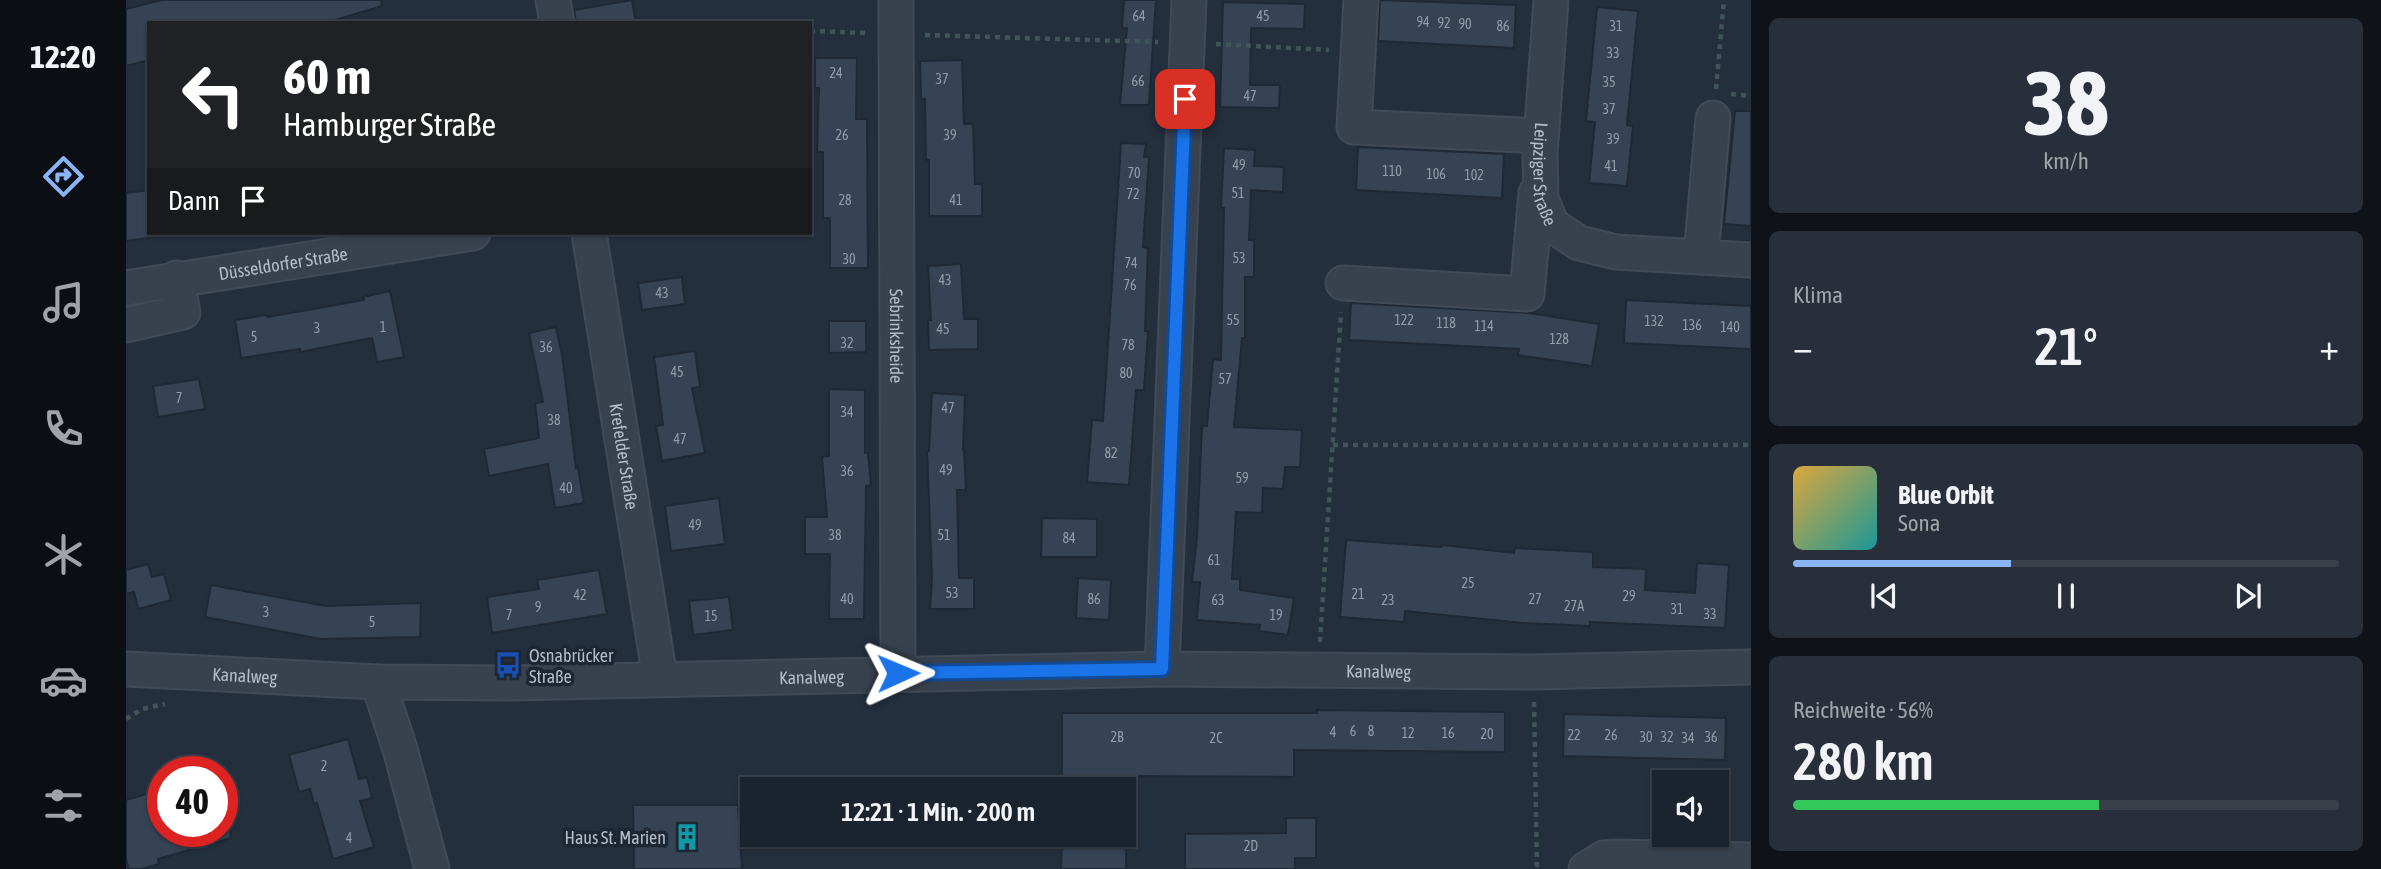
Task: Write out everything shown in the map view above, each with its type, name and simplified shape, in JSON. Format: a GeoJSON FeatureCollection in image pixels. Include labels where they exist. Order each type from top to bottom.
{"type":"FeatureCollection","features":[{"type":"Feature","properties":{"kind":"street"},"geometry":{"type":"LineString","coordinates":[[553,0],[557,21]]}},
{"type":"Feature","properties":{"kind":"street","name":"Sebrinksheide"},"geometry":{"type":"LineString","coordinates":[[896,0],[898,673]]}},
{"type":"Feature","properties":{"kind":"street"},"geometry":{"type":"LineString","coordinates":[[1162,669],[1189,0]]}},
{"type":"Feature","properties":{"kind":"street"},"geometry":{"type":"LineString","coordinates":[[1343,283],[1527,293],[1540,146],[1354,127],[1361,0]]}},
{"type":"Feature","properties":{"kind":"street","name":"Leipziger Straße"},"geometry":{"type":"LineString","coordinates":[[1551,0],[1540,146],[1541,199],[1552,225],[1579,243],[1616,253],[1751,260]]}},
{"type":"Feature","properties":{"kind":"street"},"geometry":{"type":"LineString","coordinates":[[1701,257],[1713,118]]}},
{"type":"Feature","properties":{"kind":"street","name":"Düsseldorfer Straße"},"geometry":{"type":"LineString","coordinates":[[126,288],[460,235]]}},
{"type":"Feature","properties":{"kind":"street","name":"Krefelder Straße"},"geometry":{"type":"LineString","coordinates":[[589,235],[660,678]]}},
{"type":"Feature","properties":{"kind":"street"},"geometry":{"type":"LineString","coordinates":[[126,325],[183,312],[176,278]]}},
{"type":"Feature","properties":{"kind":"street","name":"Kanalweg"},"geometry":{"type":"LineString","coordinates":[[126,669],[379,682],[510,683],[1162,669],[1533,672],[1751,667]]}},
{"type":"Feature","properties":{"kind":"street"},"geometry":{"type":"LineString","coordinates":[[126,691],[136,685],[185,674]]}},
{"type":"Feature","properties":{"kind":"street"},"geometry":{"type":"LineString","coordinates":[[379,682],[432,869]]}},
{"type":"Feature","properties":{"kind":"street"},"geometry":{"type":"LineString","coordinates":[[1586,869],[1604,858],[1615,857],[1751,860]]}},
{"type":"Feature","properties":{"kind":"path"},"geometry":{"type":"LineString","coordinates":[[1713,118],[1724,0]]}},
{"type":"Feature","properties":{"kind":"path"},"geometry":{"type":"LineString","coordinates":[[812,31],[1358,51]]}},
{"type":"Feature","properties":{"kind":"path"},"geometry":{"type":"LineString","coordinates":[[1319,653],[1343,283]]}},
{"type":"Feature","properties":{"kind":"path"},"geometry":{"type":"LineString","coordinates":[[1332,445],[1751,445]]}},
{"type":"Feature","properties":{"kind":"path"},"geometry":{"type":"LineString","coordinates":[[1533,672],[1537,869]]}},
{"type":"Feature","properties":{"kind":"path"},"geometry":{"type":"LineString","coordinates":[[126,719],[142,709],[163,704]]}},
{"type":"Feature","properties":{"kind":"building"},"geometry":{"type":"Polygon","coordinates":[[[162,0],[381,0],[382,6],[332,21],[147,21],[147,61],[126,66],[126,9],[162,0]]]}},
{"type":"Feature","properties":{"kind":"building"},"geometry":{"type":"Polygon","coordinates":[[[632,0],[636,21],[576,21],[574,10],[632,0]]]}},
{"type":"Feature","properties":{"kind":"building"},"geometry":{"type":"Polygon","coordinates":[[[1124,0],[1156,0],[1149,105],[1120,105],[1127,28],[1122,28],[1124,0]]]}},
{"type":"Feature","properties":{"kind":"building"},"geometry":{"type":"Polygon","coordinates":[[[1380,0],[1516,5],[1514,48],[1378,41],[1380,0]]]}},
{"type":"Feature","properties":{"kind":"building"},"geometry":{"type":"Polygon","coordinates":[[[1223,2],[1305,4],[1304,29],[1251,28],[1250,85],[1280,85],[1279,108],[1220,107],[1223,2]]]}},
{"type":"Feature","properties":{"kind":"building"},"geometry":{"type":"Polygon","coordinates":[[[1597,7],[1638,11],[1627,125],[1633,126],[1627,186],[1589,183],[1595,122],[1586,121],[1597,7]]]}},
{"type":"Feature","properties":{"kind":"building"},"geometry":{"type":"Polygon","coordinates":[[[815,58],[857,58],[856,119],[867,119],[868,268],[830,268],[830,218],[823,218],[823,152],[817,152],[819,88],[815,88],[815,58]]]}},
{"type":"Feature","properties":{"kind":"building"},"geometry":{"type":"Polygon","coordinates":[[[962,60],[964,124],[973,124],[975,184],[982,184],[982,216],[929,216],[929,160],[926,160],[925,99],[921,99],[920,61],[962,60]]]}},
{"type":"Feature","properties":{"kind":"building"},"geometry":{"type":"Polygon","coordinates":[[[1735,111],[1751,111],[1751,226],[1724,224],[1735,111]]]}},
{"type":"Feature","properties":{"kind":"building"},"geometry":{"type":"Polygon","coordinates":[[[1121,143],[1146,144],[1144,157],[1149,157],[1143,247],[1148,248],[1145,331],[1148,331],[1144,390],[1136,390],[1129,485],[1087,482],[1092,420],[1103,421],[1121,143]]]}},
{"type":"Feature","properties":{"kind":"building"},"geometry":{"type":"Polygon","coordinates":[[[1358,147],[1504,154],[1502,198],[1356,190],[1358,147]]]}},
{"type":"Feature","properties":{"kind":"building"},"geometry":{"type":"Polygon","coordinates":[[[1224,148],[1255,150],[1254,166],[1284,167],[1283,192],[1251,190],[1249,240],[1254,240],[1254,277],[1245,277],[1245,338],[1242,338],[1234,427],[1302,430],[1300,467],[1285,467],[1283,489],[1263,488],[1262,513],[1236,512],[1232,579],[1240,579],[1240,590],[1294,598],[1288,635],[1259,631],[1260,625],[1197,620],[1200,582],[1192,582],[1197,537],[1202,426],[1207,426],[1213,359],[1221,360],[1224,208],[1221,208],[1224,148]]]}},
{"type":"Feature","properties":{"kind":"building"},"geometry":{"type":"Polygon","coordinates":[[[147,190],[149,238],[126,241],[126,193],[147,190]]]}},
{"type":"Feature","properties":{"kind":"building"},"geometry":{"type":"Polygon","coordinates":[[[961,264],[964,319],[978,319],[978,349],[929,350],[928,320],[931,320],[928,266],[961,264]]]}},
{"type":"Feature","properties":{"kind":"building"},"geometry":{"type":"Polygon","coordinates":[[[682,277],[685,304],[642,310],[638,283],[682,277]]]}},
{"type":"Feature","properties":{"kind":"building"},"geometry":{"type":"Polygon","coordinates":[[[390,291],[404,357],[377,362],[372,338],[300,352],[300,349],[241,358],[235,320],[364,300],[363,297],[390,291]]]}},
{"type":"Feature","properties":{"kind":"building"},"geometry":{"type":"Polygon","coordinates":[[[1626,300],[1751,306],[1751,349],[1624,343],[1626,300]]]}},
{"type":"Feature","properties":{"kind":"building"},"geometry":{"type":"Polygon","coordinates":[[[1351,303],[1529,313],[1599,324],[1592,366],[1518,355],[1519,349],[1349,340],[1351,303]]]}},
{"type":"Feature","properties":{"kind":"building"},"geometry":{"type":"Polygon","coordinates":[[[829,321],[866,321],[866,352],[829,353],[829,321]]]}},
{"type":"Feature","properties":{"kind":"building"},"geometry":{"type":"Polygon","coordinates":[[[556,327],[562,354],[576,468],[578,467],[584,503],[555,508],[548,464],[489,476],[484,449],[539,438],[535,403],[543,402],[529,333],[556,327]]]}},
{"type":"Feature","properties":{"kind":"building"},"geometry":{"type":"Polygon","coordinates":[[[695,351],[700,387],[692,388],[705,453],[662,461],[656,426],[663,425],[654,357],[695,351]]]}},
{"type":"Feature","properties":{"kind":"building"},"geometry":{"type":"Polygon","coordinates":[[[199,379],[205,409],[158,417],[153,386],[199,379]]]}},
{"type":"Feature","properties":{"kind":"building"},"geometry":{"type":"Polygon","coordinates":[[[829,389],[865,390],[865,453],[868,453],[871,485],[866,486],[864,619],[829,619],[830,554],[805,554],[805,517],[827,517],[822,457],[829,456],[829,389]]]}},
{"type":"Feature","properties":{"kind":"building"},"geometry":{"type":"Polygon","coordinates":[[[932,393],[965,395],[963,450],[966,490],[957,490],[959,578],[974,578],[974,609],[930,609],[932,578],[927,451],[932,393]]]}},
{"type":"Feature","properties":{"kind":"building"},"geometry":{"type":"Polygon","coordinates":[[[719,498],[725,544],[671,551],[665,506],[719,498]]]}},
{"type":"Feature","properties":{"kind":"building"},"geometry":{"type":"Polygon","coordinates":[[[1042,518],[1097,519],[1097,557],[1041,557],[1042,518]]]}},
{"type":"Feature","properties":{"kind":"building"},"geometry":{"type":"Polygon","coordinates":[[[1346,540],[1442,545],[1514,553],[1515,548],[1593,552],[1593,567],[1646,569],[1645,590],[1695,593],[1697,563],[1729,565],[1725,628],[1590,622],[1590,626],[1523,623],[1405,611],[1404,622],[1340,617],[1346,540]]]}},
{"type":"Feature","properties":{"kind":"building"},"geometry":{"type":"Polygon","coordinates":[[[148,564],[152,577],[164,574],[171,600],[138,609],[134,592],[126,594],[126,570],[148,564]]]}},
{"type":"Feature","properties":{"kind":"building"},"geometry":{"type":"Polygon","coordinates":[[[599,570],[607,614],[492,633],[487,597],[539,589],[537,580],[599,570]]]}},
{"type":"Feature","properties":{"kind":"building"},"geometry":{"type":"Polygon","coordinates":[[[1078,578],[1111,580],[1109,620],[1076,618],[1078,578]]]}},
{"type":"Feature","properties":{"kind":"building"},"geometry":{"type":"Polygon","coordinates":[[[211,585],[326,606],[421,603],[420,637],[321,639],[205,617],[211,585]]]}},
{"type":"Feature","properties":{"kind":"building"},"geometry":{"type":"Polygon","coordinates":[[[729,597],[733,630],[693,635],[689,601],[729,597]]]}},
{"type":"Feature","properties":{"kind":"building"},"geometry":{"type":"Polygon","coordinates":[[[1317,710],[1505,712],[1505,752],[1294,750],[1294,777],[1062,777],[1062,713],[1317,713],[1317,710]]]}},
{"type":"Feature","properties":{"kind":"building"},"geometry":{"type":"Polygon","coordinates":[[[1564,714],[1726,718],[1725,760],[1563,756],[1564,714]]]}},
{"type":"Feature","properties":{"kind":"building"},"geometry":{"type":"Polygon","coordinates":[[[348,739],[359,779],[367,777],[372,798],[360,801],[374,847],[333,859],[317,803],[314,804],[310,789],[299,792],[289,755],[348,739]]]}},
{"type":"Feature","properties":{"kind":"building"},"geometry":{"type":"Polygon","coordinates":[[[147,794],[147,847],[200,847],[158,859],[159,864],[142,869],[129,869],[126,859],[126,800],[147,794]]]}},
{"type":"Feature","properties":{"kind":"building","name":"Haus St. Marien"},"geometry":{"type":"Polygon","coordinates":[[[633,805],[738,805],[742,869],[634,869],[633,805]]]}},
{"type":"Feature","properties":{"kind":"building"},"geometry":{"type":"Polygon","coordinates":[[[1286,818],[1316,818],[1316,858],[1295,858],[1295,869],[1185,869],[1185,834],[1286,833],[1286,818]]]}},
{"type":"Feature","properties":{"kind":"building"},"geometry":{"type":"Polygon","coordinates":[[[1062,847],[1126,847],[1126,869],[1061,869],[1062,847]]]}},
{"type":"Feature","properties":{"kind":"place","name":"Osnabrücker Straße"},"geometry":{"type":"Point","coordinates":[508,665]}},
{"type":"Feature","properties":{"kind":"place","name":"Haus St. Marien"},"geometry":{"type":"Point","coordinates":[687,837]}},
{"type":"Feature","properties":{"kind":"route"},"geometry":{"type":"LineString","coordinates":[[898,673],[1162,669],[1185,99]]}}]}
